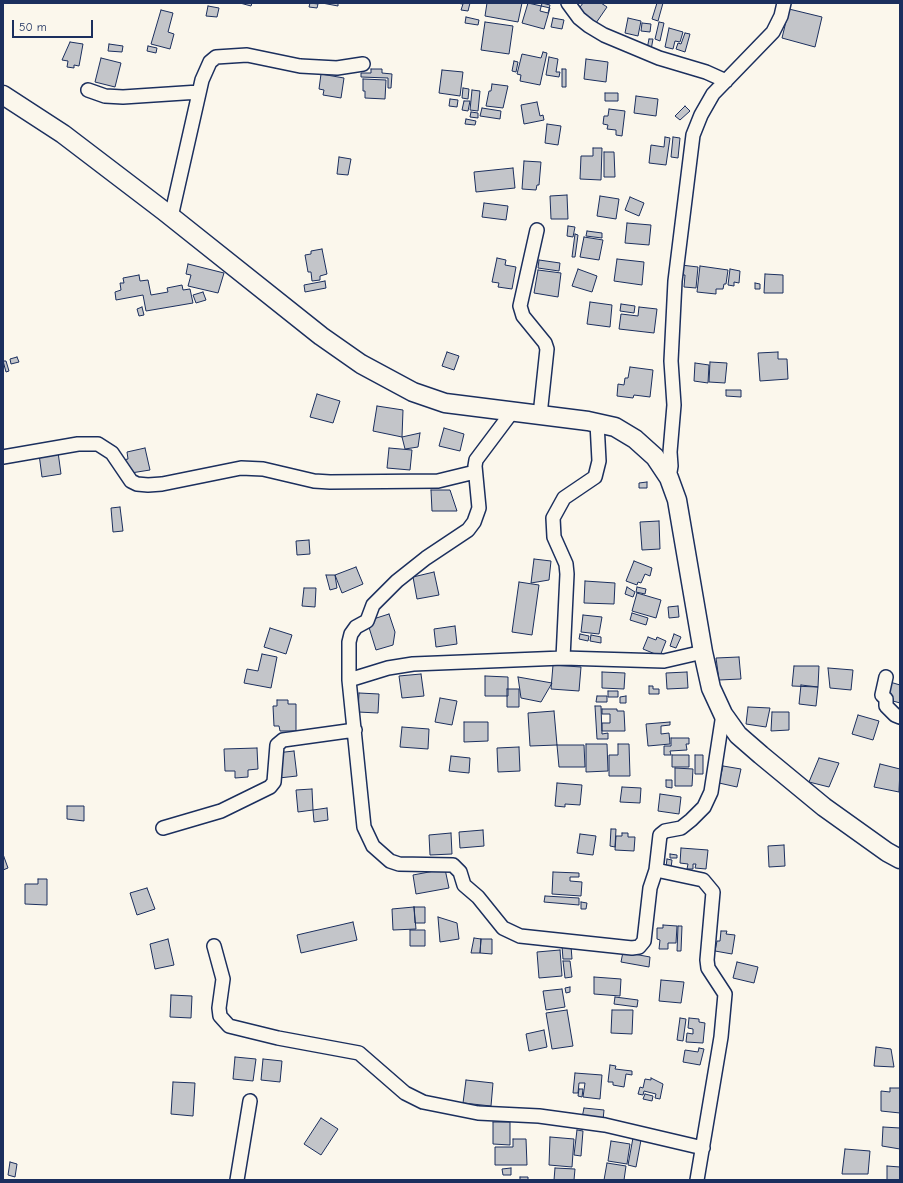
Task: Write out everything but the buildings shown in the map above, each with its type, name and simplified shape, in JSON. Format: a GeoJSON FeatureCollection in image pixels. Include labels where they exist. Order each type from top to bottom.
{"type":"FeatureCollection","features":[{"type":"Feature","properties":{"kind":"street"},"geometry":{"type":"LineString","coordinates":[[568,3],[584,22],[604,35],[659,58],[695,68],[726,81]]}},
{"type":"Feature","properties":{"kind":"street"},"geometry":{"type":"LineString","coordinates":[[669,478],[674,405],[671,361],[675,281],[693,135],[701,115],[713,94],[773,32],[781,16],[784,3]]}},
{"type":"Feature","properties":{"kind":"street"},"geometry":{"type":"LineString","coordinates":[[171,217],[199,92],[210,62],[216,57],[247,56],[300,66],[337,68],[363,64]]}},
{"type":"Feature","properties":{"kind":"street"},"geometry":{"type":"LineString","coordinates":[[88,90],[105,96],[123,97],[199,92]]}},
{"type":"Feature","properties":{"kind":"street"},"geometry":{"type":"LineString","coordinates":[[3,95],[63,134],[171,217],[321,336],[361,364],[413,392],[446,403],[597,423],[615,427],[634,439],[655,457],[669,478],[677,500],[703,652],[711,688],[723,714],[738,735],[824,807],[887,852],[900,859]]}},
{"type":"Feature","properties":{"kind":"street"},"geometry":{"type":"LineString","coordinates":[[537,230],[520,306],[523,316],[545,343],[547,349],[540,415]]}},
{"type":"Feature","properties":{"kind":"street"},"geometry":{"type":"LineString","coordinates":[[512,412],[476,460],[475,472],[479,508],[474,522],[468,530],[426,558],[397,581],[373,605],[367,621],[356,627],[349,642],[349,680],[364,827],[373,846],[390,861],[399,864],[453,865],[460,872],[464,885],[478,897],[503,928],[511,933],[526,937],[632,948],[639,947],[644,941],[650,888],[656,870],[660,835],[665,831],[681,828],[691,820],[704,806],[712,792],[723,714]]}},
{"type":"Feature","properties":{"kind":"street"},"geometry":{"type":"LineString","coordinates":[[563,658],[567,574],[566,564],[554,536],[553,518],[564,498],[595,477],[599,461],[597,423]]}},
{"type":"Feature","properties":{"kind":"street"},"geometry":{"type":"LineString","coordinates":[[3,457],[78,444],[98,444],[112,453],[131,481],[137,484],[148,485],[162,484],[241,468],[263,469],[314,481],[330,482],[438,480],[458,477],[475,472]]}},
{"type":"Feature","properties":{"kind":"street"},"geometry":{"type":"LineString","coordinates":[[349,680],[388,668],[412,664],[563,658],[664,661],[703,652]]}},
{"type":"Feature","properties":{"kind":"street"},"geometry":{"type":"LineString","coordinates":[[886,677],[882,695],[886,699],[886,706],[895,715],[900,717]]}},
{"type":"Feature","properties":{"kind":"street"},"geometry":{"type":"LineString","coordinates":[[163,828],[221,811],[270,787],[274,782],[277,745],[283,740],[355,730]]}},
{"type":"Feature","properties":{"kind":"street"},"geometry":{"type":"LineString","coordinates":[[656,870],[703,880],[713,892],[707,960],[708,968],[725,994],[721,1037],[700,1180]]}},
{"type":"Feature","properties":{"kind":"street"},"geometry":{"type":"LineString","coordinates":[[214,946],[223,979],[218,1008],[220,1016],[229,1026],[278,1038],[359,1053],[405,1093],[423,1102],[478,1113],[539,1116],[606,1125],[704,1148]]}},
{"type":"Feature","properties":{"kind":"street"},"geometry":{"type":"LineString","coordinates":[[238,1180],[250,1101]]}}]}
